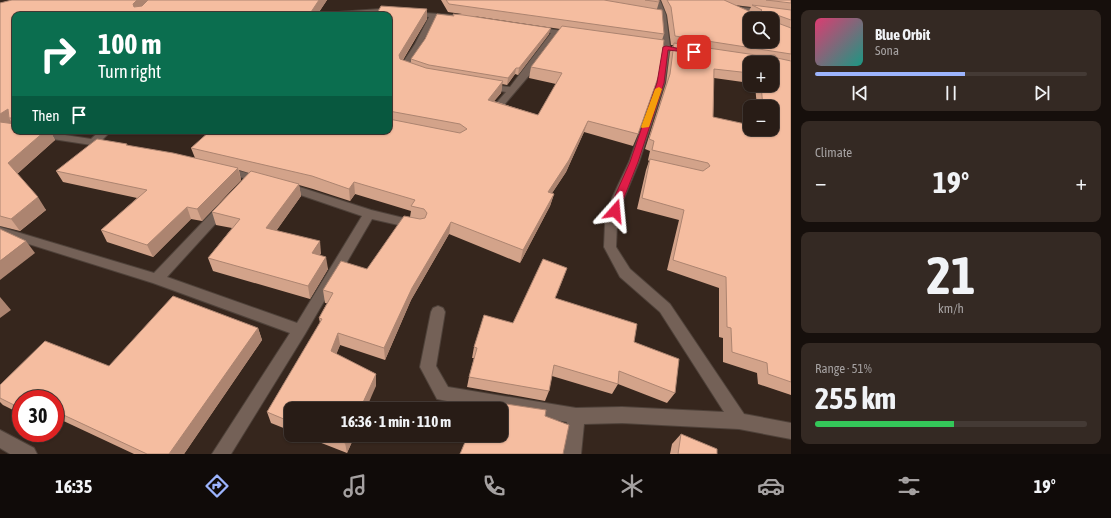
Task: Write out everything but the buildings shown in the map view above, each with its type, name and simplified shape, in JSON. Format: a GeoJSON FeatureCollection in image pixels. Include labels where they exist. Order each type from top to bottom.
{"type":"FeatureCollection","features":[{"type":"Feature","properties":{"kind":"street"},"geometry":{"type":"LineString","coordinates":[[657,0],[666,47],[661,83],[638,162],[618,198],[611,224],[610,247],[625,273],[665,308],[739,421]]}},
{"type":"Feature","properties":{"kind":"street"},"geometry":{"type":"LineString","coordinates":[[743,15],[724,7],[761,12]]}},
{"type":"Feature","properties":{"kind":"street"},"geometry":{"type":"LineString","coordinates":[[366,12],[380,11],[463,17]]}},
{"type":"Feature","properties":{"kind":"street"},"geometry":{"type":"LineString","coordinates":[[779,14],[791,16]]}},
{"type":"Feature","properties":{"kind":"street"},"geometry":{"type":"LineString","coordinates":[[418,72],[404,67],[419,44],[434,15]]}},
{"type":"Feature","properties":{"kind":"street"},"geometry":{"type":"LineString","coordinates":[[528,28],[580,35]]}},
{"type":"Feature","properties":{"kind":"street"},"geometry":{"type":"LineString","coordinates":[[496,109],[556,32]]}},
{"type":"Feature","properties":{"kind":"street"},"geometry":{"type":"LineString","coordinates":[[481,85],[512,90]]}},
{"type":"Feature","properties":{"kind":"street"},"geometry":{"type":"LineString","coordinates":[[42,134],[95,141],[124,148]]}},
{"type":"Feature","properties":{"kind":"street"},"geometry":{"type":"LineString","coordinates":[[95,141],[103,134]]}},
{"type":"Feature","properties":{"kind":"street"},"geometry":{"type":"LineString","coordinates":[[214,168],[309,193],[369,214],[419,226]]}},
{"type":"Feature","properties":{"kind":"street"},"geometry":{"type":"LineString","coordinates":[[241,188],[252,177]]}},
{"type":"Feature","properties":{"kind":"street"},"geometry":{"type":"LineString","coordinates":[[158,279],[231,200]]}},
{"type":"Feature","properties":{"kind":"street"},"geometry":{"type":"LineString","coordinates":[[221,454],[300,330],[369,214]]}},
{"type":"Feature","properties":{"kind":"street"},"geometry":{"type":"LineString","coordinates":[[0,231],[158,279],[300,330]]}},
{"type":"Feature","properties":{"kind":"street"},"geometry":{"type":"LineString","coordinates":[[438,312],[428,367],[443,394],[576,416],[622,415],[739,421],[791,431]]}},
{"type":"Feature","properties":{"kind":"street"},"geometry":{"type":"LineString","coordinates":[[572,454],[576,416]]}},
{"type":"Feature","properties":{"kind":"street"},"geometry":{"type":"LineString","coordinates":[[0,439],[28,454]]}},
{"type":"Feature","properties":{"kind":"slow traffic"},"geometry":{"type":"LineString","coordinates":[[645,127],[659,89]]}},
{"type":"Feature","properties":{"kind":"route"},"geometry":{"type":"LineString","coordinates":[[615,211],[618,198],[634,162],[647,119],[661,83],[661,72],[666,47],[694,52]]}}]}
